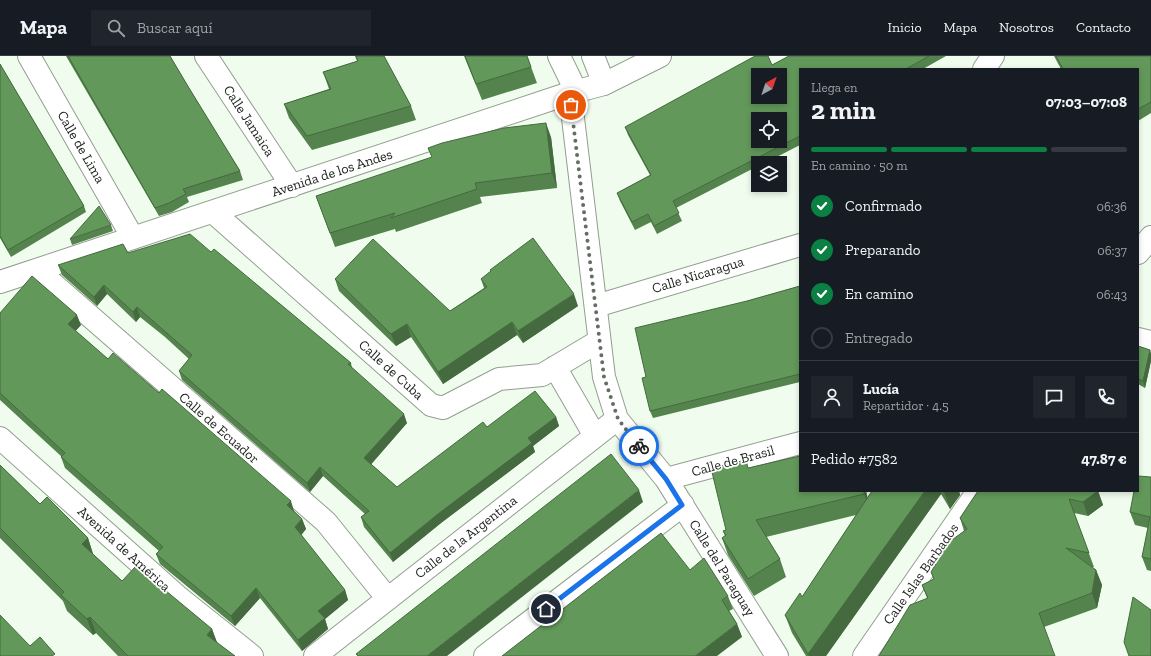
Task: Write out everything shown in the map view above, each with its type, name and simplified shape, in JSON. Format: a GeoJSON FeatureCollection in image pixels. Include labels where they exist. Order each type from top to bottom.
{"type":"FeatureCollection","features":[{"type":"Feature","properties":{"kind":"street","name":"Calle de Lima"},"geometry":{"type":"LineString","coordinates":[[29,56],[133,238]]}},
{"type":"Feature","properties":{"kind":"street","name":"Calle Jamaica"},"geometry":{"type":"LineString","coordinates":[[206,56],[292,186]]}},
{"type":"Feature","properties":{"kind":"street","name":"Calle del Paraguay"},"geometry":{"type":"LineString","coordinates":[[559,56],[573,92],[599,341],[604,377],[618,419],[666,479],[774,655]]}},
{"type":"Feature","properties":{"kind":"street"},"geometry":{"type":"LineString","coordinates":[[593,56],[604,84]]}},
{"type":"Feature","properties":{"kind":"street","name":"Avenida de los Andes"},"geometry":{"type":"LineString","coordinates":[[0,282],[573,92],[604,84],[660,56]]}},
{"type":"Feature","properties":{"kind":"street"},"geometry":{"type":"LineString","coordinates":[[985,68],[993,56]]}},
{"type":"Feature","properties":{"kind":"street","name":"Calle de Cuba"},"geometry":{"type":"LineString","coordinates":[[214,212],[431,406],[443,408],[499,379],[542,375],[599,341]]}},
{"type":"Feature","properties":{"kind":"street"},"geometry":{"type":"LineString","coordinates":[[1139,251],[1151,237]]}},
{"type":"Feature","properties":{"kind":"street","name":"Calle Nicaragua"},"geometry":{"type":"LineString","coordinates":[[596,306],[799,245]]}},
{"type":"Feature","properties":{"kind":"street","name":"Calle de Ecuador"},"geometry":{"type":"LineString","coordinates":[[37,270],[326,522],[388,599]]}},
{"type":"Feature","properties":{"kind":"street"},"geometry":{"type":"LineString","coordinates":[[1139,339],[1151,342]]}},
{"type":"Feature","properties":{"kind":"street"},"geometry":{"type":"LineString","coordinates":[[555,367],[595,436]]}},
{"type":"Feature","properties":{"kind":"street","name":"Calle de la Argentina"},"geometry":{"type":"LineString","coordinates":[[315,656],[618,419]]}},
{"type":"Feature","properties":{"kind":"street","name":"Avenida de América"},"geometry":{"type":"LineString","coordinates":[[0,438],[177,596],[252,656]]}},
{"type":"Feature","properties":{"kind":"street","name":"Calle de Brasil"},"geometry":{"type":"LineString","coordinates":[[666,479],[799,443]]}},
{"type":"Feature","properties":{"kind":"street","name":"Calle Islas Barbados"},"geometry":{"type":"LineString","coordinates":[[864,656],[977,492]]}},
{"type":"Feature","properties":{"kind":"street"},"geometry":{"type":"LineString","coordinates":[[485,656],[682,505]]}},
{"type":"Feature","properties":{"kind":"building"},"geometry":{"type":"Polygon","coordinates":[[[68,56],[170,56],[240,171],[183,189],[186,194],[169,203],[155,208],[68,56]]]}},
{"type":"Feature","properties":{"kind":"building"},"geometry":{"type":"Polygon","coordinates":[[[356,56],[384,56],[411,106],[307,136],[284,104],[331,89],[323,72],[358,61],[356,56]]]}},
{"type":"Feature","properties":{"kind":"building"},"geometry":{"type":"Polygon","coordinates":[[[465,56],[527,56],[531,67],[476,84],[465,56]]]}},
{"type":"Feature","properties":{"kind":"building"},"geometry":{"type":"Polygon","coordinates":[[[755,56],[768,56],[772,65],[789,56],[929,56],[908,68],[799,68],[799,137],[787,143],[787,112],[751,112],[751,148],[777,148],[761,156],[751,156],[751,161],[673,201],[679,213],[654,226],[648,214],[632,222],[617,193],[651,175],[625,127],[755,56]]]}},
{"type":"Feature","properties":{"kind":"building"},"geometry":{"type":"Polygon","coordinates":[[[1056,56],[1151,56],[1151,102],[1139,108],[1139,68],[1062,68],[1056,56]]]}},
{"type":"Feature","properties":{"kind":"building"},"geometry":{"type":"Polygon","coordinates":[[[0,64],[84,206],[8,250],[0,236],[0,64]]]}},
{"type":"Feature","properties":{"kind":"building"},"geometry":{"type":"Polygon","coordinates":[[[546,123],[552,173],[475,183],[477,189],[391,218],[395,213],[330,233],[316,196],[432,157],[428,148],[442,143],[504,128],[546,123]]]}},
{"type":"Feature","properties":{"kind":"building"},"geometry":{"type":"Polygon","coordinates":[[[99,206],[111,225],[70,239],[99,206]]]}},
{"type":"Feature","properties":{"kind":"building"},"geometry":{"type":"Polygon","coordinates":[[[190,234],[211,252],[214,249],[351,363],[348,364],[404,414],[364,458],[397,487],[483,422],[487,427],[535,391],[556,417],[528,438],[532,443],[438,514],[390,553],[361,517],[369,511],[320,467],[307,483],[179,371],[192,355],[137,307],[133,312],[104,285],[94,297],[58,265],[123,244],[128,253],[190,234]]]}},
{"type":"Feature","properties":{"kind":"building"},"geometry":{"type":"Polygon","coordinates":[[[533,238],[574,294],[518,331],[512,322],[438,372],[407,324],[391,334],[335,279],[373,239],[450,311],[487,287],[481,279],[491,271],[490,270],[533,238]]]}},
{"type":"Feature","properties":{"kind":"building"},"geometry":{"type":"Polygon","coordinates":[[[32,276],[77,315],[68,324],[108,359],[113,353],[159,393],[162,389],[291,501],[287,505],[302,519],[295,527],[345,590],[318,611],[325,618],[298,640],[256,588],[231,616],[156,554],[163,547],[61,457],[65,453],[0,393],[0,313],[32,276]]]}},
{"type":"Feature","properties":{"kind":"building"},"geometry":{"type":"Polygon","coordinates":[[[799,286],[799,374],[650,411],[642,378],[646,377],[635,328],[747,301],[799,286]]]}},
{"type":"Feature","properties":{"kind":"building"},"geometry":{"type":"Polygon","coordinates":[[[1139,346],[1150,350],[1143,381],[1139,379],[1139,346]]]}},
{"type":"Feature","properties":{"kind":"building"},"geometry":{"type":"Polygon","coordinates":[[[611,454],[639,490],[427,656],[358,656],[356,654],[611,454]]]}},
{"type":"Feature","properties":{"kind":"building"},"geometry":{"type":"Polygon","coordinates":[[[799,456],[799,492],[864,492],[864,494],[756,520],[780,559],[748,579],[722,538],[726,535],[723,531],[726,530],[711,468],[746,460],[748,468],[799,456]]]}},
{"type":"Feature","properties":{"kind":"building"},"geometry":{"type":"Polygon","coordinates":[[[0,465],[40,504],[47,497],[88,538],[82,544],[122,581],[136,566],[212,629],[207,635],[235,656],[128,656],[90,617],[87,619],[61,595],[64,592],[0,528],[0,465]]]}},
{"type":"Feature","properties":{"kind":"building"},"geometry":{"type":"Polygon","coordinates":[[[1139,476],[1151,477],[1151,559],[1142,557],[1150,517],[1130,512],[1134,492],[1139,492],[1139,476]]]}},
{"type":"Feature","properties":{"kind":"building"},"geometry":{"type":"Polygon","coordinates":[[[871,492],[924,492],[808,654],[785,615],[800,593],[802,597],[871,492]]]}},
{"type":"Feature","properties":{"kind":"building"},"geometry":{"type":"Polygon","coordinates":[[[977,492],[1097,492],[1083,502],[1069,499],[1089,553],[1066,548],[1096,570],[1092,593],[1039,613],[1055,656],[879,656],[910,605],[928,598],[922,585],[934,579],[931,572],[949,542],[967,529],[960,518],[977,492]]]}},
{"type":"Feature","properties":{"kind":"building"},"geometry":{"type":"Polygon","coordinates":[[[661,533],[690,570],[704,558],[728,596],[722,600],[737,624],[695,656],[502,656],[661,533]]]}},
{"type":"Feature","properties":{"kind":"building"},"geometry":{"type":"Polygon","coordinates":[[[1133,597],[1151,610],[1151,656],[1129,656],[1124,642],[1133,597]]]}},
{"type":"Feature","properties":{"kind":"building"},"geometry":{"type":"Polygon","coordinates":[[[0,615],[30,646],[40,637],[55,654],[52,656],[0,656],[0,615]]]}},
{"type":"Feature","properties":{"kind":"way so far"},"geometry":{"type":"LineString","coordinates":[[571,105],[604,377],[618,419],[639,446]]}},
{"type":"Feature","properties":{"kind":"route"},"geometry":{"type":"LineString","coordinates":[[546,609],[682,505],[666,479],[639,446]]}}]}
